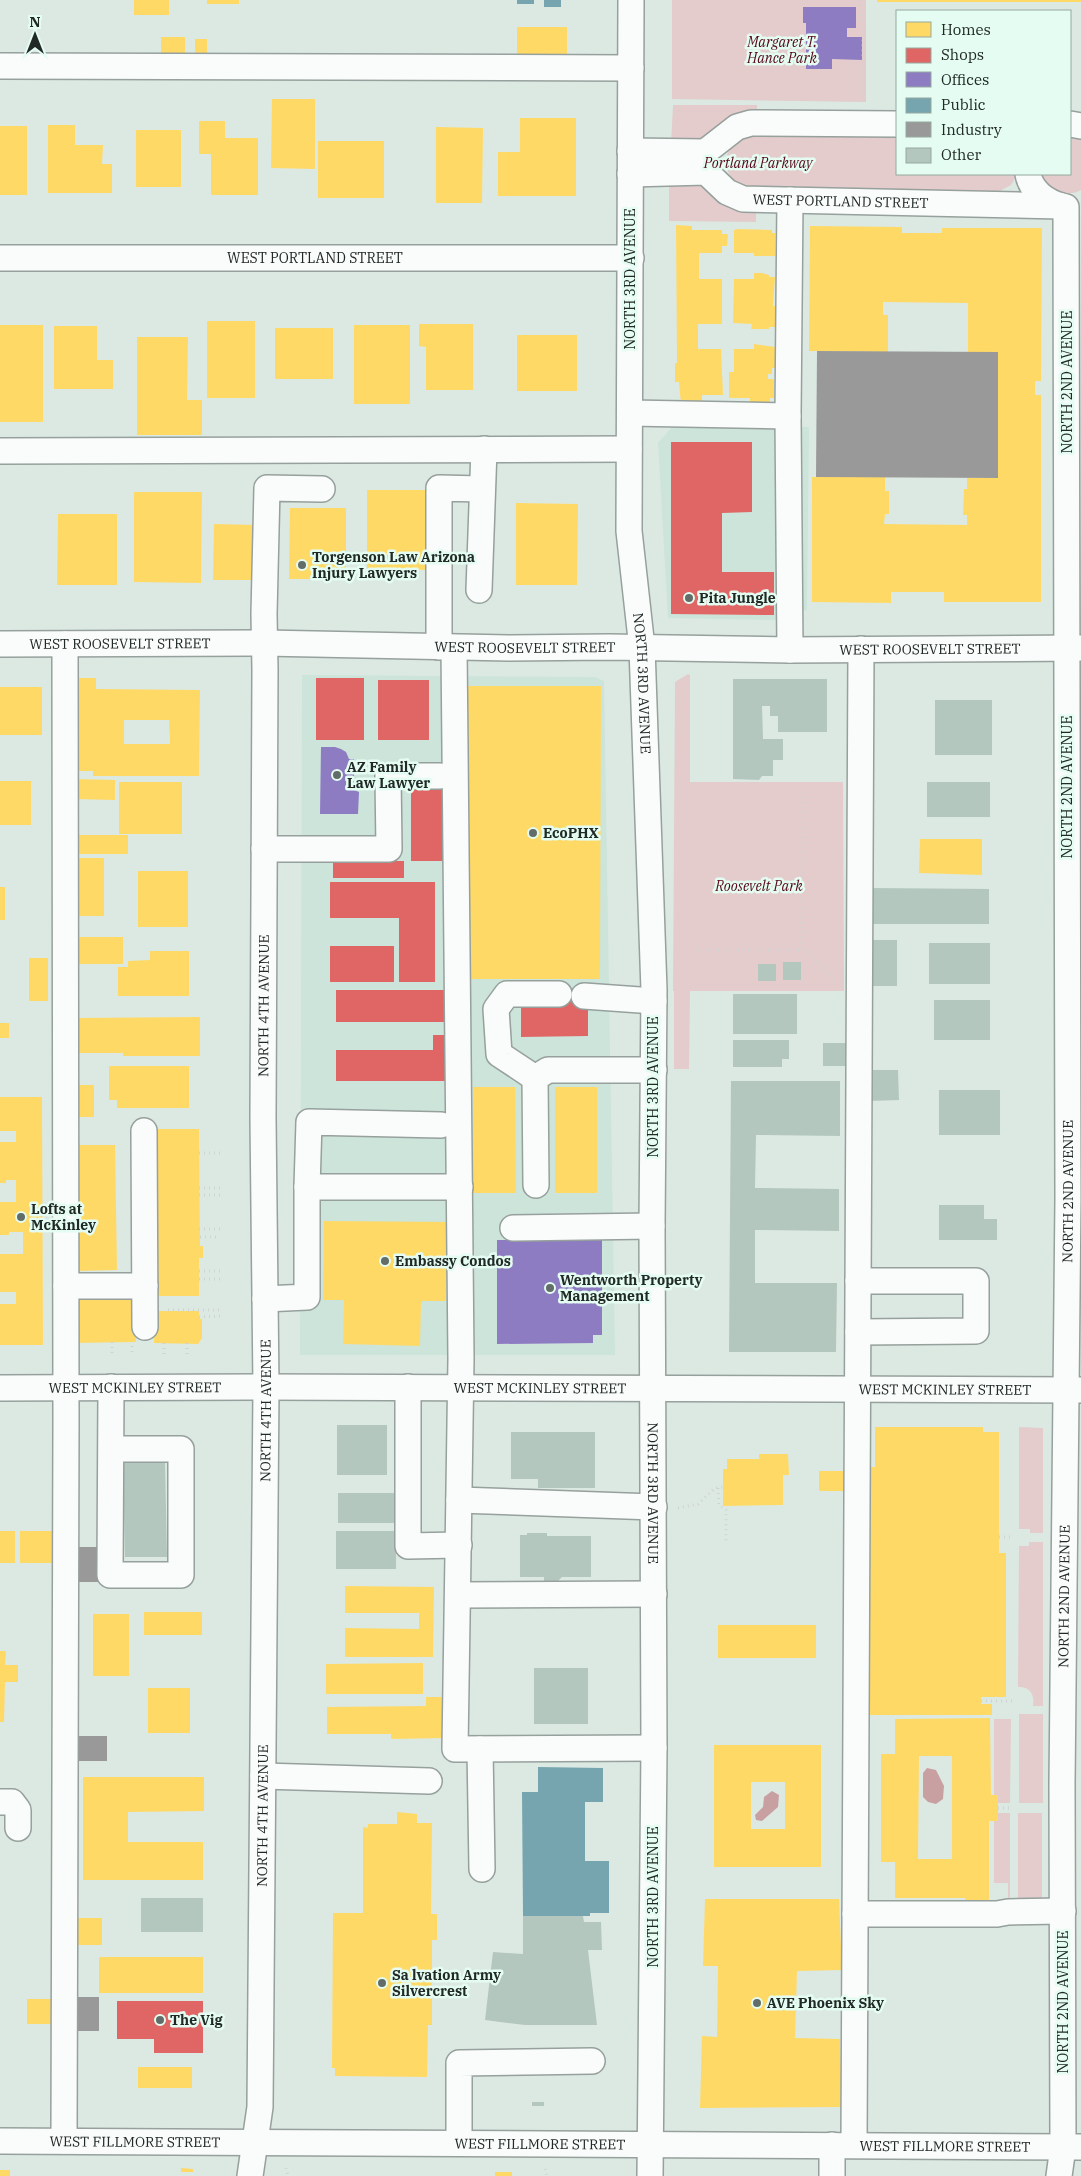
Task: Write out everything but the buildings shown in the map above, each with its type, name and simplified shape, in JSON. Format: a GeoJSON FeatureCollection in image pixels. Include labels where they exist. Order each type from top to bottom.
{"type":"FeatureCollection","features":[{"type":"Feature","properties":{"kind":"street","name":"NORTH 3RD AVENUE"},"geometry":{"type":"LineString","coordinates":[[631,0],[629,531],[642,648],[654,1001],[653,1388],[664,1508],[654,1594],[650,2176]]}},
{"type":"Feature","properties":{"kind":"street"},"geometry":{"type":"LineString","coordinates":[[0,66],[631,68]]}},
{"type":"Feature","properties":{"kind":"street"},"geometry":{"type":"LineString","coordinates":[[630,162],[705,162],[737,127],[751,123],[896,124]]}},
{"type":"Feature","properties":{"kind":"street","name":"WEST PORTLAND STREET"},"geometry":{"type":"LineString","coordinates":[[705,162],[727,192],[743,199],[1073,206]]}},
{"type":"Feature","properties":{"kind":"street"},"geometry":{"type":"LineString","coordinates":[[1028,175],[1036,192],[1047,201],[1073,206]]}},
{"type":"Feature","properties":{"kind":"street"},"geometry":{"type":"LineString","coordinates":[[790,200],[788,416],[790,650]]}},
{"type":"Feature","properties":{"kind":"street","name":"NORTH 2ND AVENUE"},"geometry":{"type":"LineString","coordinates":[[1058,2176],[1072,2147],[1063,1912],[1062,1784],[1074,1390],[1073,206]]}},
{"type":"Feature","properties":{"kind":"street","name":"WEST PORTLAND STREET"},"geometry":{"type":"LineString","coordinates":[[0,258],[631,258]]}},
{"type":"Feature","properties":{"kind":"street"},"geometry":{"type":"LineString","coordinates":[[630,413],[788,416]]}},
{"type":"Feature","properties":{"kind":"street"},"geometry":{"type":"LineString","coordinates":[[479,590],[484,449]]}},
{"type":"Feature","properties":{"kind":"street"},"geometry":{"type":"LineString","coordinates":[[0,451],[629,449]]}},
{"type":"Feature","properties":{"kind":"street","name":"NORTH 4TH AVENUE"},"geometry":{"type":"LineString","coordinates":[[250,2176],[260,2107],[266,1387],[263,1118],[264,614],[267,488],[322,488]]}},
{"type":"Feature","properties":{"kind":"street"},"geometry":{"type":"LineString","coordinates":[[482,489],[439,488],[447,647],[460,1186],[461,1387],[455,1748],[654,1748]]}},
{"type":"Feature","properties":{"kind":"street","name":"WEST ROOSEVELT STREET"},"geometry":{"type":"LineString","coordinates":[[0,644],[265,644],[790,650],[1074,648]]}},
{"type":"Feature","properties":{"kind":"street"},"geometry":{"type":"LineString","coordinates":[[64,2141],[65,644]]}},
{"type":"Feature","properties":{"kind":"street"},"geometry":{"type":"LineString","coordinates":[[832,2176],[843,2145],[855,1914],[861,649]]}},
{"type":"Feature","properties":{"kind":"street"},"geometry":{"type":"LineString","coordinates":[[264,849],[389,848],[388,776],[440,776]]}},
{"type":"Feature","properties":{"kind":"street"},"geometry":{"type":"LineString","coordinates":[[535,1078],[499,1054],[496,1009],[507,994],[560,994]]}},
{"type":"Feature","properties":{"kind":"street"},"geometry":{"type":"LineString","coordinates":[[584,996],[654,1001]]}},
{"type":"Feature","properties":{"kind":"street"},"geometry":{"type":"LineString","coordinates":[[535,1078],[548,1070],[654,1070]]}},
{"type":"Feature","properties":{"kind":"street"},"geometry":{"type":"LineString","coordinates":[[535,1078],[536,1185]]}},
{"type":"Feature","properties":{"kind":"street"},"geometry":{"type":"LineString","coordinates":[[265,1299],[307,1297],[309,1122],[441,1125]]}},
{"type":"Feature","properties":{"kind":"street"},"geometry":{"type":"LineString","coordinates":[[144,1132],[145,1286],[152,1318]]}},
{"type":"Feature","properties":{"kind":"street"},"geometry":{"type":"LineString","coordinates":[[307,1187],[460,1186]]}},
{"type":"Feature","properties":{"kind":"street"},"geometry":{"type":"LineString","coordinates":[[513,1228],[652,1226]]}},
{"type":"Feature","properties":{"kind":"street"},"geometry":{"type":"LineString","coordinates":[[858,1282],[976,1281],[976,1331],[858,1332]]}},
{"type":"Feature","properties":{"kind":"street"},"geometry":{"type":"LineString","coordinates":[[66,1286],[145,1286]]}},
{"type":"Feature","properties":{"kind":"street"},"geometry":{"type":"LineString","coordinates":[[111,1387],[110,1575],[181,1575],[181,1448],[111,1448]]}},
{"type":"Feature","properties":{"kind":"street"},"geometry":{"type":"LineString","coordinates":[[408,1387],[408,1546],[459,1545]]}},
{"type":"Feature","properties":{"kind":"street","name":"WEST MCKINLEY STREET"},"geometry":{"type":"LineString","coordinates":[[0,1388],[461,1387],[1074,1390]]}},
{"type":"Feature","properties":{"kind":"street"},"geometry":{"type":"LineString","coordinates":[[459,1500],[664,1508]]}},
{"type":"Feature","properties":{"kind":"street"},"geometry":{"type":"LineString","coordinates":[[458,1595],[654,1594]]}},
{"type":"Feature","properties":{"kind":"street"},"geometry":{"type":"LineString","coordinates":[[480,1748],[482,1868]]}},
{"type":"Feature","properties":{"kind":"street"},"geometry":{"type":"LineString","coordinates":[[263,1776],[429,1781]]}},
{"type":"Feature","properties":{"kind":"street"},"geometry":{"type":"LineString","coordinates":[[0,1802],[12,1802],[18,1810],[18,1828]]}},
{"type":"Feature","properties":{"kind":"street"},"geometry":{"type":"LineString","coordinates":[[855,1914],[1063,1912]]}},
{"type":"Feature","properties":{"kind":"street"},"geometry":{"type":"LineString","coordinates":[[459,2144],[459,2063],[592,2061]]}},
{"type":"Feature","properties":{"kind":"street","name":"WEST FILLMORE STREET"},"geometry":{"type":"LineString","coordinates":[[0,2141],[1072,2147]]}},
{"type":"Feature","properties":{"kind":"path"},"geometry":{"type":"LineString","coordinates":[[860,0],[864,35],[862,104]]}},
{"type":"Feature","properties":{"kind":"path"},"geometry":{"type":"LineString","coordinates":[[803,792],[802,947],[860,1005]]}},
{"type":"Feature","properties":{"kind":"path"},"geometry":{"type":"LineString","coordinates":[[692,950],[805,950]]}},
{"type":"Feature","properties":{"kind":"path"},"geometry":{"type":"LineString","coordinates":[[199,1154],[220,1154]]}},
{"type":"Feature","properties":{"kind":"path"},"geometry":{"type":"LineString","coordinates":[[200,1188],[220,1188]]}},
{"type":"Feature","properties":{"kind":"path"},"geometry":{"type":"LineString","coordinates":[[200,1195],[220,1195]]}},
{"type":"Feature","properties":{"kind":"path"},"geometry":{"type":"LineString","coordinates":[[200,1229],[220,1229]]}},
{"type":"Feature","properties":{"kind":"path"},"geometry":{"type":"LineString","coordinates":[[200,1237],[220,1237]]}},
{"type":"Feature","properties":{"kind":"path"},"geometry":{"type":"LineString","coordinates":[[198,1271],[220,1271]]}},
{"type":"Feature","properties":{"kind":"path"},"geometry":{"type":"LineString","coordinates":[[198,1279],[220,1279]]}},
{"type":"Feature","properties":{"kind":"path"},"geometry":{"type":"LineString","coordinates":[[152,1318],[220,1310]]}},
{"type":"Feature","properties":{"kind":"path"},"geometry":{"type":"LineString","coordinates":[[199,1317],[220,1316]]}},
{"type":"Feature","properties":{"kind":"path"},"geometry":{"type":"LineString","coordinates":[[112,1342],[112,1356]]}},
{"type":"Feature","properties":{"kind":"path"},"geometry":{"type":"LineString","coordinates":[[164,1343],[164,1356]]}},
{"type":"Feature","properties":{"kind":"path"},"geometry":{"type":"LineString","coordinates":[[187,1343],[187,1356]]}},
{"type":"Feature","properties":{"kind":"path"},"geometry":{"type":"LineString","coordinates":[[664,1508],[698,1504],[715,1488],[723,1486]]}},
{"type":"Feature","properties":{"kind":"path"},"geometry":{"type":"LineString","coordinates":[[718,1488],[719,1506],[726,1510],[726,1544]]}},
{"type":"Feature","properties":{"kind":"path"},"geometry":{"type":"LineString","coordinates":[[999,1537],[1014,1537]]}},
{"type":"Feature","properties":{"kind":"path"},"geometry":{"type":"LineString","coordinates":[[981,1701],[1014,1701]]}},
{"type":"Feature","properties":{"kind":"path"},"geometry":{"type":"LineString","coordinates":[[998,1808],[1013,1808]]}},
{"type":"Feature","properties":{"kind":"path"},"geometry":{"type":"LineString","coordinates":[[286,2168],[288,2176]]}},
{"type":"Feature","properties":{"kind":"path"},"geometry":{"type":"LineString","coordinates":[[546,2169],[547,2176]]}},
{"type":"Feature","properties":{"kind":"shaded area"},"geometry":{"type":"Polygon","coordinates":[[[673,426],[809,427],[807,610],[774,620],[668,618],[658,443],[673,426]]]}},
{"type":"Feature","properties":{"kind":"shaded area"},"geometry":{"type":"Polygon","coordinates":[[[302,675],[595,677],[604,681],[615,1355],[300,1355],[302,675]]]}},
{"type":"Feature","properties":{"kind":"shaded area"},"geometry":{"type":"Polygon","coordinates":[[[927,1768],[936,1770],[944,1786],[943,1799],[936,1804],[928,1802],[923,1797],[923,1773],[927,1768]]]}},
{"type":"Feature","properties":{"kind":"shaded area"},"geometry":{"type":"Polygon","coordinates":[[[772,1791],[779,1795],[778,1807],[762,1821],[756,1820],[755,1815],[763,1807],[764,1797],[772,1791]]]}},
{"type":"Feature","properties":{"kind":"green space","name":"Margaret T. Hance Park"},"geometry":{"type":"Polygon","coordinates":[[[672,0],[866,0],[866,102],[672,99],[672,0]]]}},
{"type":"Feature","properties":{"kind":"green space","name":"Portland Parkway"},"geometry":{"type":"Polygon","coordinates":[[[673,105],[757,105],[757,112],[711,138],[671,145],[673,105]]]}},
{"type":"Feature","properties":{"kind":"green space","name":"Portland Parkway"},"geometry":{"type":"Polygon","coordinates":[[[896,132],[896,175],[1017,175],[1011,185],[996,193],[739,188],[729,174],[726,161],[730,149],[740,135],[896,132]]]}},
{"type":"Feature","properties":{"kind":"green space"},"geometry":{"type":"Polygon","coordinates":[[[1071,134],[1081,137],[1081,190],[1063,193],[1052,188],[1041,175],[1071,175],[1071,134]]]}},
{"type":"Feature","properties":{"kind":"green space","name":"Portland Parkway"},"geometry":{"type":"Polygon","coordinates":[[[669,179],[692,179],[756,212],[756,222],[669,221],[669,179]]]}},
{"type":"Feature","properties":{"kind":"green space","name":"Roosevelt Park"},"geometry":{"type":"Polygon","coordinates":[[[688,674],[690,675],[690,782],[843,782],[844,991],[690,991],[689,1069],[674,1069],[675,682],[688,674]]]}},
{"type":"Feature","properties":{"kind":"green space"},"geometry":{"type":"Polygon","coordinates":[[[1019,1427],[1043,1428],[1043,1533],[1030,1533],[1030,1529],[1019,1529],[1019,1427]]]}},
{"type":"Feature","properties":{"kind":"green space"},"geometry":{"type":"Polygon","coordinates":[[[1029,1542],[1043,1542],[1043,1706],[1033,1706],[1031,1692],[1026,1688],[1018,1687],[1019,1546],[1029,1546],[1029,1542]]]}},
{"type":"Feature","properties":{"kind":"green space"},"geometry":{"type":"Polygon","coordinates":[[[1019,1714],[1043,1714],[1043,1803],[1019,1803],[1019,1714]]]}},
{"type":"Feature","properties":{"kind":"green space"},"geometry":{"type":"Polygon","coordinates":[[[994,1719],[1011,1719],[1010,1803],[998,1803],[994,1795],[994,1719]]]}},
{"type":"Feature","properties":{"kind":"green space"},"geometry":{"type":"Polygon","coordinates":[[[998,1813],[1010,1813],[1010,1903],[1008,1901],[1008,1883],[994,1883],[994,1821],[998,1820],[998,1813]]]}},
{"type":"Feature","properties":{"kind":"green space"},"geometry":{"type":"Polygon","coordinates":[[[1018,1813],[1042,1813],[1042,1900],[1018,1903],[1018,1813]]]}},
{"type":"Feature","properties":{"kind":"place","name":"Torgenson Law Arizona Injury Lawyers"},"geometry":{"type":"Point","coordinates":[302,565]}},
{"type":"Feature","properties":{"kind":"place","name":"Pita Jungle"},"geometry":{"type":"Point","coordinates":[689,598]}},
{"type":"Feature","properties":{"kind":"place","name":"AZ Family Law Lawyer"},"geometry":{"type":"Point","coordinates":[337,775]}},
{"type":"Feature","properties":{"kind":"place","name":"EcoPHX"},"geometry":{"type":"Point","coordinates":[533,833]}},
{"type":"Feature","properties":{"kind":"place","name":"Lofts at McKinley"},"geometry":{"type":"Point","coordinates":[21,1217]}},
{"type":"Feature","properties":{"kind":"place","name":"Embassy Condos"},"geometry":{"type":"Point","coordinates":[385,1261]}},
{"type":"Feature","properties":{"kind":"place","name":"Wentworth Property Management"},"geometry":{"type":"Point","coordinates":[550,1288]}},
{"type":"Feature","properties":{"kind":"place","name":"Sa lvation Army Silvercrest"},"geometry":{"type":"Point","coordinates":[382,1983]}},
{"type":"Feature","properties":{"kind":"place","name":"AVE Phoenix Sky"},"geometry":{"type":"Point","coordinates":[757,2003]}},
{"type":"Feature","properties":{"kind":"place","name":"The Vig"},"geometry":{"type":"Point","coordinates":[160,2020]}}]}
